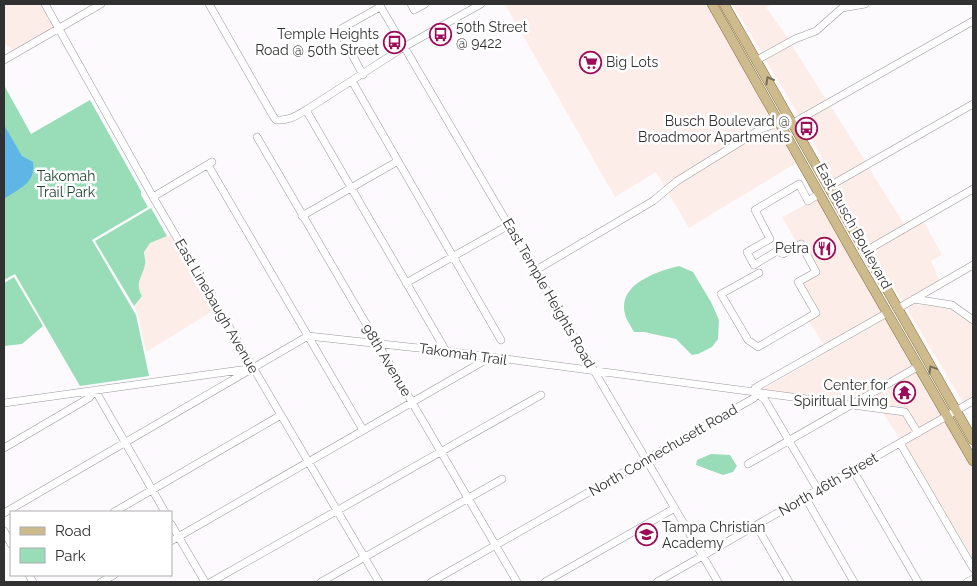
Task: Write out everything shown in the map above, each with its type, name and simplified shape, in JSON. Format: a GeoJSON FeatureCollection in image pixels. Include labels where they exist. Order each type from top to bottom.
{"type":"FeatureCollection","features":[{"type":"Feature","properties":{"kind":"main road","name":"East Busch Boulevard"},"geometry":{"type":"LineString","coordinates":[[712,4],[973,461]]}},
{"type":"Feature","properties":{"kind":"main road"},"geometry":{"type":"LineString","coordinates":[[718,4],[727,16],[735,22]]}},
{"type":"Feature","properties":{"kind":"main road","name":"East Busch Boulevard"},"geometry":{"type":"LineString","coordinates":[[724,4],[793,123],[896,309],[973,440]]}},
{"type":"Feature","properties":{"kind":"main road"},"geometry":{"type":"LineString","coordinates":[[822,198],[833,208],[853,245],[864,252]]}},
{"type":"Feature","properties":{"kind":"main road"},"geometry":{"type":"LineString","coordinates":[[855,257],[868,266],[884,295],[891,300]]}},
{"type":"Feature","properties":{"kind":"main road"},"geometry":{"type":"LineString","coordinates":[[887,313],[899,321],[915,347],[921,350]]}},
{"type":"Feature","properties":{"kind":"street","name":"East Linebaugh Avenue"},"geometry":{"type":"LineString","coordinates":[[45,4],[153,197],[310,461],[379,582]]}},
{"type":"Feature","properties":{"kind":"street"},"geometry":{"type":"LineString","coordinates":[[4,60],[101,4]]}},
{"type":"Feature","properties":{"kind":"street"},"geometry":{"type":"LineString","coordinates":[[209,4],[276,120],[290,119],[306,110],[404,48],[481,4]]}},
{"type":"Feature","properties":{"kind":"street"},"geometry":{"type":"LineString","coordinates":[[411,4],[414,10],[425,4]]}},
{"type":"Feature","properties":{"kind":"street"},"geometry":{"type":"LineString","coordinates":[[757,60],[795,39],[816,31],[842,8],[865,4]]}},
{"type":"Feature","properties":{"kind":"street"},"geometry":{"type":"LineString","coordinates":[[363,75],[339,30],[380,5]]}},
{"type":"Feature","properties":{"kind":"street","name":"East Temple Heights Road"},"geometry":{"type":"LineString","coordinates":[[380,5],[718,582]]}},
{"type":"Feature","properties":{"kind":"street"},"geometry":{"type":"LineString","coordinates":[[536,270],[653,201],[677,181],[761,129],[780,123],[793,123],[973,21]]}},
{"type":"Feature","properties":{"kind":"street"},"geometry":{"type":"LineString","coordinates":[[352,81],[501,340]]}},
{"type":"Feature","properties":{"kind":"street"},"geometry":{"type":"LineString","coordinates":[[828,186],[973,104]]}},
{"type":"Feature","properties":{"kind":"street"},"geometry":{"type":"LineString","coordinates":[[306,110],[349,188],[446,351]]}},
{"type":"Feature","properties":{"kind":"street","name":"98th Avenue"},"geometry":{"type":"LineString","coordinates":[[257,137],[517,582]]}},
{"type":"Feature","properties":{"kind":"street"},"geometry":{"type":"LineString","coordinates":[[302,216],[398,160]]}},
{"type":"Feature","properties":{"kind":"street"},"geometry":{"type":"LineString","coordinates":[[153,197],[210,164],[363,430]]}},
{"type":"Feature","properties":{"kind":"street"},"geometry":{"type":"LineString","coordinates":[[759,273],[721,294],[748,340],[758,347],[816,312],[798,282],[816,272],[801,244],[782,254],[777,251],[754,265],[747,252],[770,239],[755,210],[799,184],[808,201],[822,198]]}},
{"type":"Feature","properties":{"kind":"street"},"geometry":{"type":"LineString","coordinates":[[864,252],[973,189]]}},
{"type":"Feature","properties":{"kind":"street"},"geometry":{"type":"LineString","coordinates":[[406,283],[509,225]]}},
{"type":"Feature","properties":{"kind":"street"},"geometry":{"type":"LineString","coordinates":[[896,309],[973,265]]}},
{"type":"Feature","properties":{"kind":"street"},"geometry":{"type":"LineString","coordinates":[[914,299],[952,305],[973,320]]}},
{"type":"Feature","properties":{"kind":"street","name":"North Connechusett Road"},"geometry":{"type":"LineString","coordinates":[[432,582],[754,398],[757,393],[755,388],[887,313]]}},
{"type":"Feature","properties":{"kind":"street"},"geometry":{"type":"LineString","coordinates":[[4,513],[308,336]]}},
{"type":"Feature","properties":{"kind":"street","name":"Takomah Trail"},"geometry":{"type":"LineString","coordinates":[[308,336],[446,351],[905,412],[918,433]]}},
{"type":"Feature","properties":{"kind":"street"},"geometry":{"type":"LineString","coordinates":[[172,540],[490,358]]}},
{"type":"Feature","properties":{"kind":"street"},"geometry":{"type":"LineString","coordinates":[[748,464],[919,366]]}},
{"type":"Feature","properties":{"kind":"street"},"geometry":{"type":"LineString","coordinates":[[4,403],[254,368]]}},
{"type":"Feature","properties":{"kind":"street"},"geometry":{"type":"LineString","coordinates":[[94,390],[163,511]]}},
{"type":"Feature","properties":{"kind":"street"},"geometry":{"type":"LineString","coordinates":[[4,448],[89,398],[94,390]]}},
{"type":"Feature","properties":{"kind":"street"},"geometry":{"type":"LineString","coordinates":[[757,393],[765,400],[818,490]]}},
{"type":"Feature","properties":{"kind":"street"},"geometry":{"type":"LineString","coordinates":[[211,582],[440,450],[541,395]]}},
{"type":"Feature","properties":{"kind":"street","name":"North 46th Street"},"geometry":{"type":"LineString","coordinates":[[656,582],[973,401]]}},
{"type":"Feature","properties":{"kind":"street"},"geometry":{"type":"LineString","coordinates":[[116,511],[281,415]]}},
{"type":"Feature","properties":{"kind":"street"},"geometry":{"type":"LineString","coordinates":[[900,443],[973,568]]}},
{"type":"Feature","properties":{"kind":"street"},"geometry":{"type":"LineString","coordinates":[[853,470],[918,582]]}},
{"type":"Feature","properties":{"kind":"street"},"geometry":{"type":"LineString","coordinates":[[321,582],[502,479]]}},
{"type":"Feature","properties":{"kind":"street"},"geometry":{"type":"LineString","coordinates":[[805,497],[854,582]]}},
{"type":"Feature","properties":{"kind":"street"},"geometry":{"type":"LineString","coordinates":[[545,582],[675,508]]}},
{"type":"Feature","properties":{"kind":"street"},"geometry":{"type":"LineString","coordinates":[[756,525],[789,582]]}},
{"type":"Feature","properties":{"kind":"street"},"geometry":{"type":"LineString","coordinates":[[172,526],[205,582]]}},
{"type":"Feature","properties":{"kind":"street"},"geometry":{"type":"LineString","coordinates":[[4,531],[10,542]]}},
{"type":"Feature","properties":{"kind":"street"},"geometry":{"type":"LineString","coordinates":[[101,582],[112,576]]}},
{"type":"Feature","properties":{"kind":"street"},"geometry":{"type":"LineString","coordinates":[[967,582],[973,578]]}},
{"type":"Feature","properties":{"kind":"shaded area"},"geometry":{"type":"Polygon","coordinates":[[[4,4],[41,4],[55,27],[14,50],[4,44],[4,4]]]}},
{"type":"Feature","properties":{"kind":"shaded area"},"geometry":{"type":"Polygon","coordinates":[[[505,4],[707,4],[776,121],[665,188],[656,172],[615,197],[505,4]]]}},
{"type":"Feature","properties":{"kind":"shaded area"},"geometry":{"type":"Polygon","coordinates":[[[732,4],[774,4],[766,7],[789,40],[763,54],[732,4]]]}},
{"type":"Feature","properties":{"kind":"shaded area"},"geometry":{"type":"Polygon","coordinates":[[[791,44],[827,101],[799,116],[765,58],[791,44]]]}},
{"type":"Feature","properties":{"kind":"shaded area"},"geometry":{"type":"Polygon","coordinates":[[[830,105],[866,162],[834,180],[802,121],[830,105]]]}},
{"type":"Feature","properties":{"kind":"shaded area"},"geometry":{"type":"Polygon","coordinates":[[[778,126],[798,162],[689,228],[668,192],[762,132],[778,126]]]}},
{"type":"Feature","properties":{"kind":"shaded area"},"geometry":{"type":"Polygon","coordinates":[[[868,167],[905,225],[870,245],[837,185],[868,167]]]}},
{"type":"Feature","properties":{"kind":"shaded area"},"geometry":{"type":"Polygon","coordinates":[[[818,198],[884,314],[825,347],[808,320],[819,313],[802,283],[818,270],[802,241],[797,243],[782,217],[818,198]]]}},
{"type":"Feature","properties":{"kind":"shaded area"},"geometry":{"type":"Polygon","coordinates":[[[923,220],[942,255],[931,261],[940,281],[903,303],[872,250],[923,220]]]}},
{"type":"Feature","properties":{"kind":"shaded area"},"geometry":{"type":"Polygon","coordinates":[[[173,235],[216,309],[146,352],[138,314],[134,306],[142,296],[138,289],[139,278],[145,264],[144,252],[150,243],[158,238],[173,235]]]}},
{"type":"Feature","properties":{"kind":"shaded area"},"geometry":{"type":"Polygon","coordinates":[[[914,302],[951,308],[973,323],[973,398],[964,404],[906,307],[914,302]]]}},
{"type":"Feature","properties":{"kind":"shaded area"},"geometry":{"type":"Polygon","coordinates":[[[887,318],[915,365],[854,401],[760,391],[887,318]]]}},
{"type":"Feature","properties":{"kind":"shaded area"},"geometry":{"type":"Polygon","coordinates":[[[918,370],[944,415],[919,429],[906,409],[862,402],[918,370]]]}},
{"type":"Feature","properties":{"kind":"shaded area"},"geometry":{"type":"Polygon","coordinates":[[[882,411],[903,414],[914,432],[900,440],[882,411]]]}},
{"type":"Feature","properties":{"kind":"shaded area"},"geometry":{"type":"Polygon","coordinates":[[[946,419],[973,466],[973,559],[904,444],[946,419]]]}},
{"type":"Feature","properties":{"kind":"green space","name":"Takomah Trail Park"},"geometry":{"type":"Polygon","coordinates":[[[4,85],[31,134],[90,100],[141,191],[141,195],[148,207],[92,240],[136,315],[149,376],[80,386],[15,274],[4,280],[4,85]]]}},
{"type":"Feature","properties":{"kind":"green space"},"geometry":{"type":"Polygon","coordinates":[[[151,208],[167,236],[150,243],[144,252],[145,263],[139,284],[142,296],[134,306],[95,241],[151,208]]]}},
{"type":"Feature","properties":{"kind":"green space"},"geometry":{"type":"Polygon","coordinates":[[[679,266],[693,272],[711,302],[719,320],[718,339],[712,347],[698,354],[692,355],[676,339],[644,332],[634,332],[625,314],[624,304],[627,295],[633,287],[651,275],[679,266]]]}},
{"type":"Feature","properties":{"kind":"green space"},"geometry":{"type":"Polygon","coordinates":[[[14,277],[43,326],[22,344],[4,346],[4,283],[14,277]]]}},
{"type":"Feature","properties":{"kind":"green space"},"geometry":{"type":"Polygon","coordinates":[[[711,454],[730,455],[737,466],[733,472],[723,475],[696,465],[697,460],[711,454]]]}},
{"type":"Feature","properties":{"kind":"water"},"geometry":{"type":"Polygon","coordinates":[[[4,125],[22,156],[33,162],[33,169],[32,176],[25,185],[4,199],[4,125]]]}},
{"type":"Feature","properties":{"kind":"place","name":"50th Street @ 9422"},"geometry":{"type":"Point","coordinates":[440,35]}},
{"type":"Feature","properties":{"kind":"place","name":"Temple Heights Road @ 50th Street"},"geometry":{"type":"Point","coordinates":[395,42]}},
{"type":"Feature","properties":{"kind":"place","name":"Big Lots"},"geometry":{"type":"Point","coordinates":[590,62]}},
{"type":"Feature","properties":{"kind":"place","name":"Busch Boulevard @ Broadmoor Apartments"},"geometry":{"type":"Point","coordinates":[806,129]}},
{"type":"Feature","properties":{"kind":"place","name":"Petra"},"geometry":{"type":"Point","coordinates":[825,248]}},
{"type":"Feature","properties":{"kind":"place","name":"Center for Spiritual Living"},"geometry":{"type":"Point","coordinates":[904,393]}},
{"type":"Feature","properties":{"kind":"place","name":"Tampa Christian Academy"},"geometry":{"type":"Point","coordinates":[646,535]}}]}
